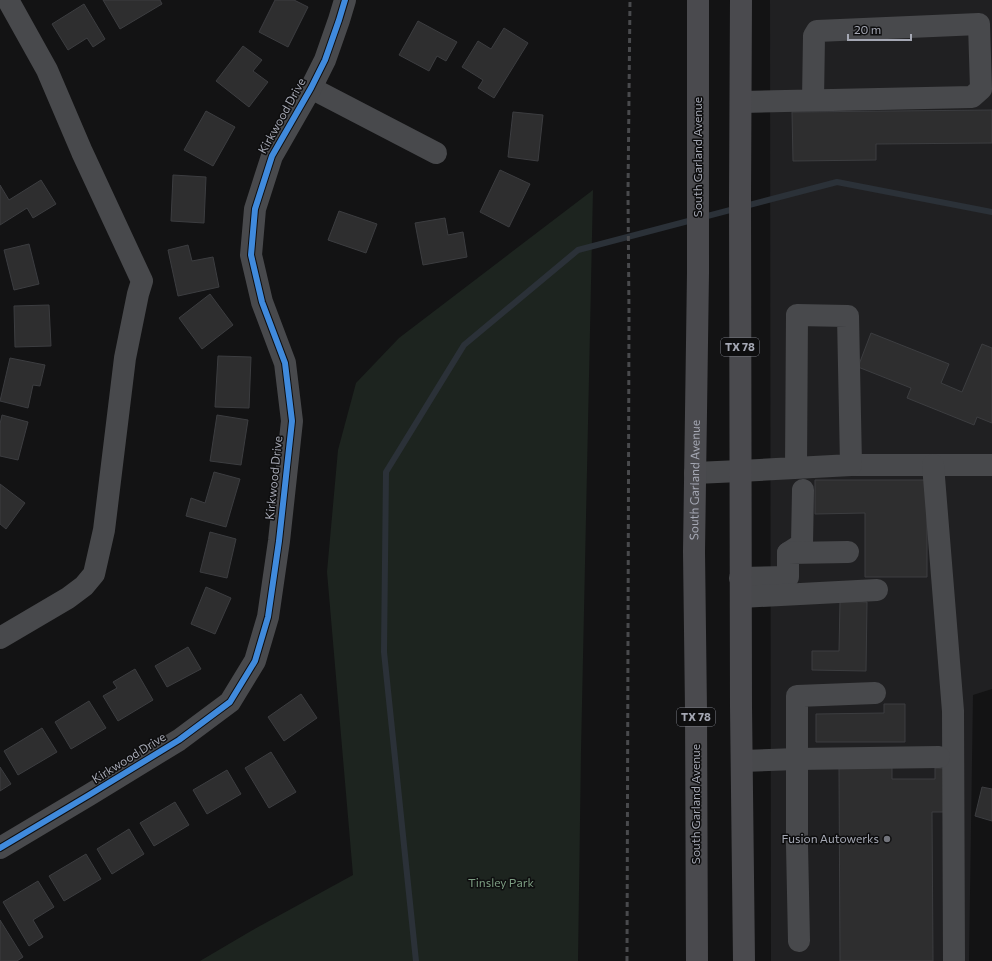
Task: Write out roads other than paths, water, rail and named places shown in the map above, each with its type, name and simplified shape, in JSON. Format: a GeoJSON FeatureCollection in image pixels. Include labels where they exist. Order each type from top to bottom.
{"type":"FeatureCollection","features":[{"type":"Feature","properties":{"kind":"main road","name":"South Garland Avenue"},"geometry":{"type":"LineString","coordinates":[[697,961],[694,552],[698,233],[698,0]]}},
{"type":"Feature","properties":{"kind":"main road","name":"TX 78"},"geometry":{"type":"LineString","coordinates":[[741,0],[740,472],[744,961]]}},
{"type":"Feature","properties":{"kind":"street"},"geometry":{"type":"LineString","coordinates":[[0,638],[68,598],[84,586],[94,574],[104,530],[125,358],[142,281],[82,152],[47,70],[8,0]]}},
{"type":"Feature","properties":{"kind":"street","name":"Kirkwood Drive"},"geometry":{"type":"LineString","coordinates":[[0,848],[179,740],[230,702],[255,661],[268,617],[279,541],[292,421],[285,363],[262,302],[251,255],[255,210],[272,156],[311,88],[324,60],[345,0]]}},
{"type":"Feature","properties":{"kind":"street"},"geometry":{"type":"LineString","coordinates":[[741,102],[972,97],[981,89],[980,24],[817,31],[814,36],[813,100]]}},
{"type":"Feature","properties":{"kind":"street","name":"Kirkwood Drive"},"geometry":{"type":"LineString","coordinates":[[311,88],[436,153]]}},
{"type":"Feature","properties":{"kind":"street"},"geometry":{"type":"LineString","coordinates":[[796,468],[797,315],[848,316],[851,465]]}},
{"type":"Feature","properties":{"kind":"street"},"geometry":{"type":"LineString","coordinates":[[695,473],[740,472],[851,465],[992,465]]}},
{"type":"Feature","properties":{"kind":"street"},"geometry":{"type":"LineString","coordinates":[[934,465],[953,711],[954,961]]}},
{"type":"Feature","properties":{"kind":"street"},"geometry":{"type":"LineString","coordinates":[[788,553],[802,544],[803,490]]}},
{"type":"Feature","properties":{"kind":"street"},"geometry":{"type":"LineString","coordinates":[[788,553],[848,552]]}},
{"type":"Feature","properties":{"kind":"street"},"geometry":{"type":"LineString","coordinates":[[741,587],[788,577],[788,553]]}},
{"type":"Feature","properties":{"kind":"street"},"geometry":{"type":"LineString","coordinates":[[741,587],[877,590]]}},
{"type":"Feature","properties":{"kind":"street"},"geometry":{"type":"LineString","coordinates":[[799,941],[796,696],[875,693]]}},
{"type":"Feature","properties":{"kind":"street"},"geometry":{"type":"LineString","coordinates":[[742,760],[939,757]]}},
{"type":"Feature","properties":{"kind":"waterway"},"geometry":{"type":"LineString","coordinates":[[416,961],[384,652],[386,472],[464,345],[578,250],[837,182],[992,212]]}},
{"type":"Feature","properties":{"kind":"railway"},"geometry":{"type":"LineString","coordinates":[[627,961],[628,193],[630,0]]}},
{"type":"Feature","properties":{"kind":"place","name":"Fusion Autowerks"},"geometry":{"type":"Point","coordinates":[887,839]}},
{"type":"Feature","properties":{"kind":"park label","name":"Tinsley Park"},"geometry":{"type":"Point","coordinates":[501,883]}}]}
